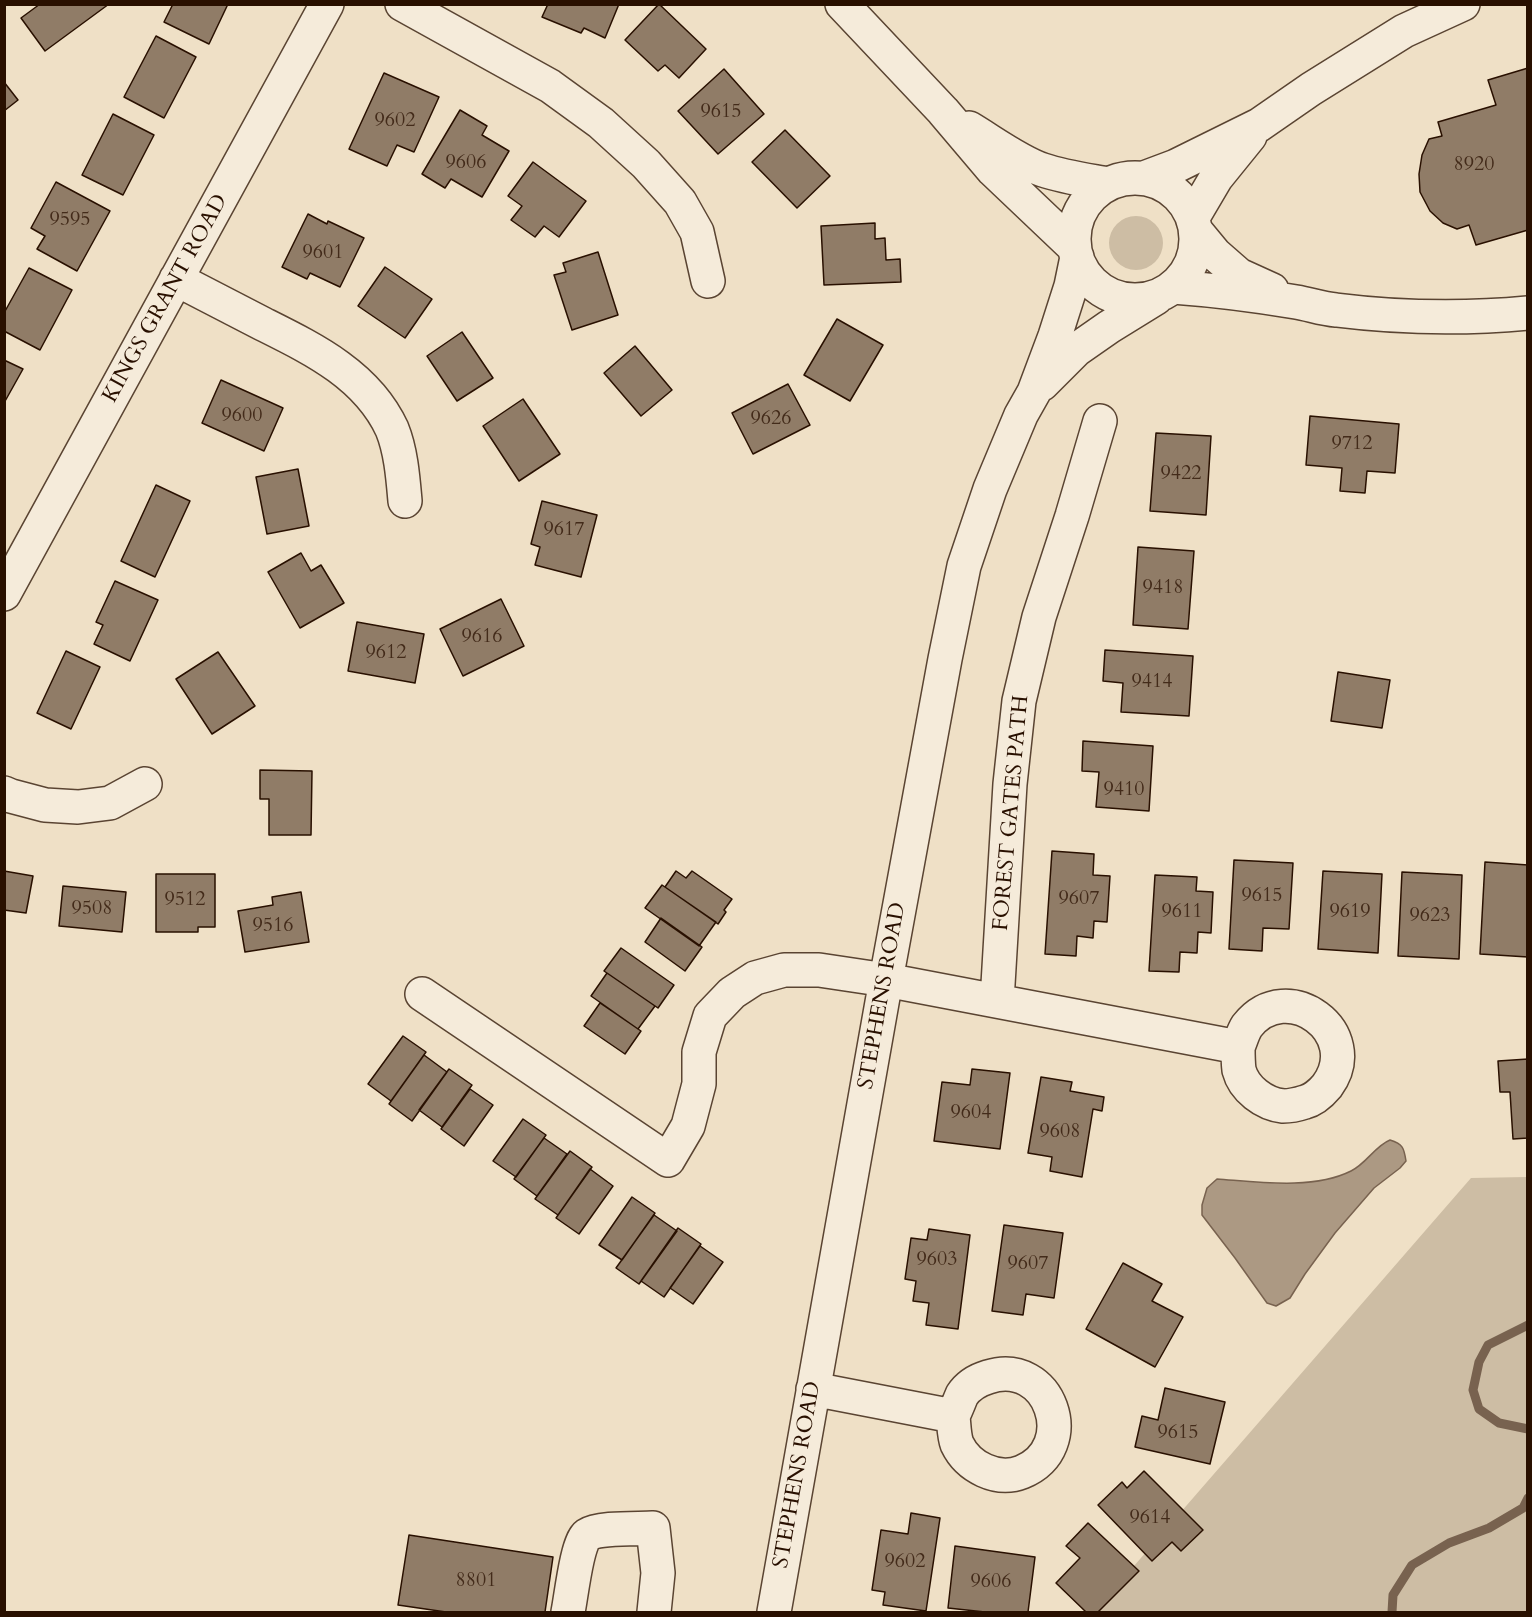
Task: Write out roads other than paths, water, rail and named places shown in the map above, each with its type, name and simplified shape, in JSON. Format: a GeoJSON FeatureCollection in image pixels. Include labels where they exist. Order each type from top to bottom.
{"type":"FeatureCollection","features":[{"type":"Feature","properties":{"kind":"street","name":"KINGS GRANT ROAD"},"geometry":{"type":"LineString","coordinates":[[4,594],[327,4]]}},
{"type":"Feature","properties":{"kind":"street"},"geometry":{"type":"LineString","coordinates":[[402,4],[550,86],[601,123],[646,164],[680,202],[697,232],[708,281]]}},
{"type":"Feature","properties":{"kind":"street"},"geometry":{"type":"LineString","coordinates":[[842,4],[943,111],[993,170],[1076,252]]}},
{"type":"Feature","properties":{"kind":"street"},"geometry":{"type":"LineString","coordinates":[[1144,178],[1176,166],[1259,125],[1311,89],[1404,31],[1463,4]]}},
{"type":"Feature","properties":{"kind":"street"},"geometry":{"type":"LineString","coordinates":[[943,111],[1006,151],[1041,169],[1077,179],[1108,184]]}},
{"type":"Feature","properties":{"kind":"street"},"geometry":{"type":"LineString","coordinates":[[1167,291],[1187,272],[1195,253],[1195,224],[1216,178],[1259,125]]}},
{"type":"Feature","properties":{"kind":"street"},"geometry":{"type":"LineString","coordinates":[[1299,302],[1239,274],[1215,254],[1179,196],[1163,184],[1144,178],[1125,178],[1108,184],[1094,193],[1079,213],[1074,232],[1081,269],[1098,288],[1119,298],[1138,300],[1167,291],[1238,293],[1334,310],[1409,316],[1482,317],[1527,314]]}},
{"type":"Feature","properties":{"kind":"street","name":"STEPHENS ROAD"},"geometry":{"type":"LineString","coordinates":[[774,1612],[885,980],[964,566],[990,489],[1021,415],[1034,392],[1055,336],[1071,286],[1076,252]]}},
{"type":"Feature","properties":{"kind":"street"},"geometry":{"type":"LineString","coordinates":[[176,279],[317,352],[352,376],[376,404],[392,430],[402,466],[405,501]]}},
{"type":"Feature","properties":{"kind":"street","name":"STEPHENS ROAD"},"geometry":{"type":"LineString","coordinates":[[1034,392],[1076,350],[1167,291]]}},
{"type":"Feature","properties":{"kind":"street","name":"FOREST GATES PATH"},"geometry":{"type":"LineString","coordinates":[[997,1001],[1010,784],[1019,701],[1039,616],[1100,421]]}},
{"type":"Feature","properties":{"kind":"street"},"geometry":{"type":"LineString","coordinates":[[4,793],[45,805],[78,807],[110,803],[145,784]]}},
{"type":"Feature","properties":{"kind":"street"},"geometry":{"type":"LineString","coordinates":[[422,994],[668,1160],[688,1126],[699,1084],[699,1052],[710,1016],[732,993],[755,978],[784,970],[819,970],[885,980],[1238,1047]]}},
{"type":"Feature","properties":{"kind":"street"},"geometry":{"type":"LineString","coordinates":[[813,1389],[953,1416]]}},
{"type":"Feature","properties":{"kind":"street"},"geometry":{"type":"LineString","coordinates":[[568,1612],[580,1546],[586,1535],[601,1530],[653,1528],[663,1611]]}},
{"type":"Feature","properties":{"kind":"waterway"},"geometry":{"type":"LineString","coordinates":[[1528,1325],[1488,1345],[1479,1362],[1473,1390],[1479,1409],[1499,1423],[1528,1429]]}},
{"type":"Feature","properties":{"kind":"waterway"},"geometry":{"type":"LineString","coordinates":[[1392,1612],[1393,1595],[1412,1565],[1449,1543],[1489,1528],[1523,1508],[1528,1498]]}}]}
